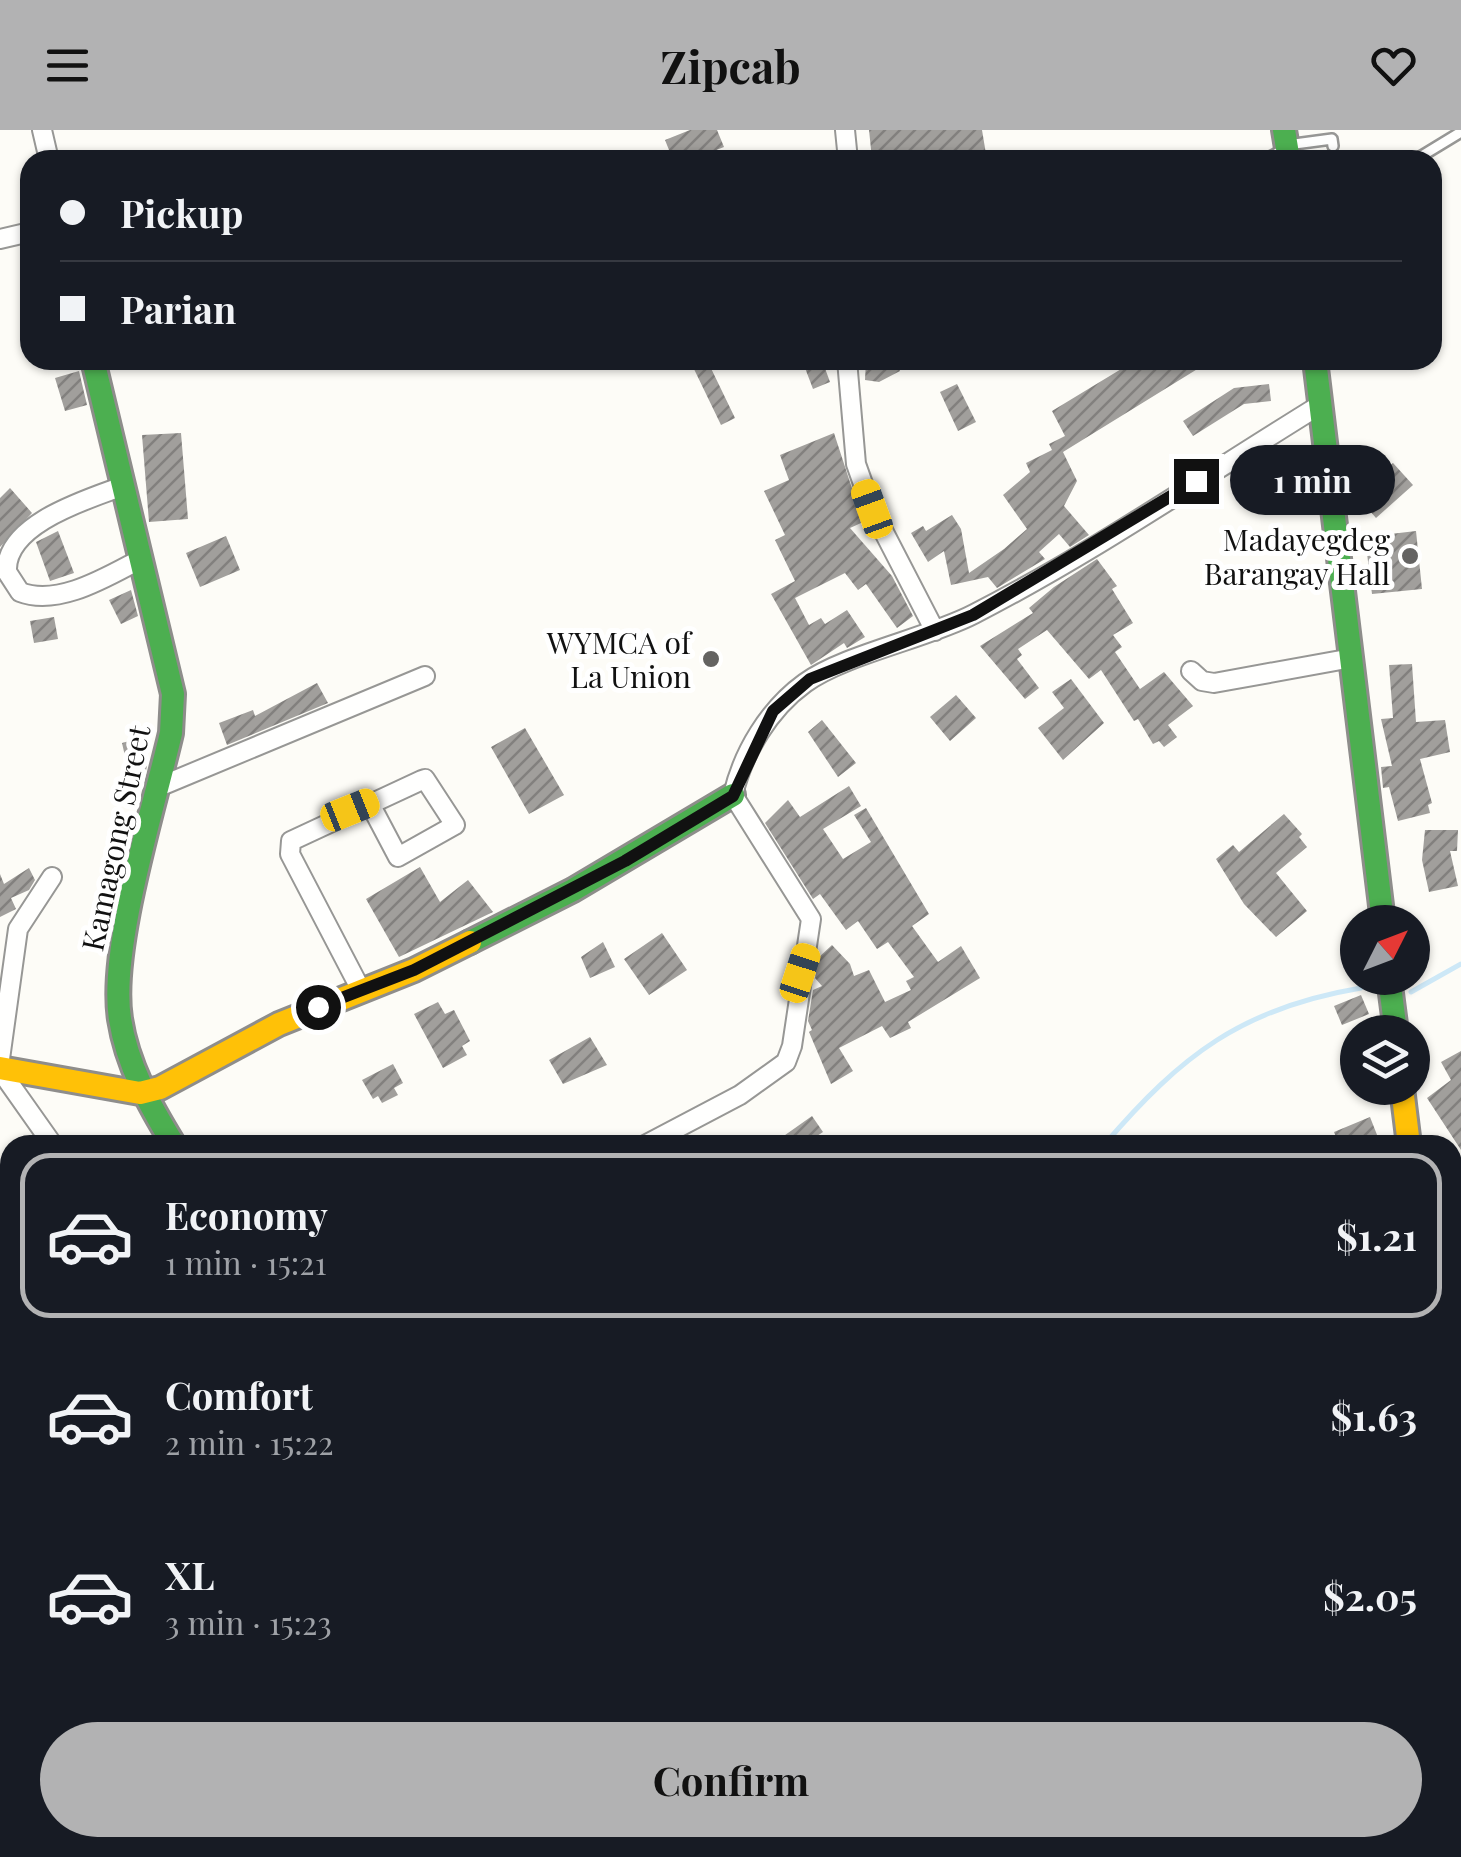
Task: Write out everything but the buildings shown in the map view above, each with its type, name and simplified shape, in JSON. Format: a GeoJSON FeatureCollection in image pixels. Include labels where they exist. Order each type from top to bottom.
{"type":"FeatureCollection","features":[{"type":"Feature","properties":{"kind":"street","name":"Kamagong Street"},"geometry":{"type":"LineString","coordinates":[[95,370],[173,694],[161,786],[117,973],[122,1035],[140,1093],[167,1135]]}},
{"type":"Feature","properties":{"kind":"street"},"geometry":{"type":"LineString","coordinates":[[848,370],[856,464],[872,509],[935,632]]}},
{"type":"Feature","properties":{"kind":"street"},"geometry":{"type":"LineString","coordinates":[[1315,370],[1381,905]]}},
{"type":"Feature","properties":{"kind":"street"},"geometry":{"type":"LineString","coordinates":[[0,1069],[140,1093],[160,1088],[292,1018],[414,970],[590,880],[733,796],[753,745],[773,711],[810,679],[935,632],[1010,594],[1320,406]]}},
{"type":"Feature","properties":{"kind":"street"},"geometry":{"type":"LineString","coordinates":[[123,486],[64,507],[34,527],[12,551],[7,572],[20,592],[54,594],[98,582],[141,560]]}},
{"type":"Feature","properties":{"kind":"street"},"geometry":{"type":"LineString","coordinates":[[1191,671],[1202,681],[1214,683],[1352,658]]}},
{"type":"Feature","properties":{"kind":"street"},"geometry":{"type":"LineString","coordinates":[[161,786],[425,676]]}},
{"type":"Feature","properties":{"kind":"street"},"geometry":{"type":"LineString","coordinates":[[362,992],[290,848],[291,841],[369,802],[427,780],[454,825],[398,857],[369,802]]}},
{"type":"Feature","properties":{"kind":"street"},"geometry":{"type":"LineString","coordinates":[[663,1135],[776,1072],[792,1046],[811,919],[733,796]]}},
{"type":"Feature","properties":{"kind":"street"},"geometry":{"type":"LineString","coordinates":[[0,1059],[18,929],[52,876]]}},
{"type":"Feature","properties":{"kind":"street"},"geometry":{"type":"LineString","coordinates":[[0,938],[18,929]]}},
{"type":"Feature","properties":{"kind":"street"},"geometry":{"type":"LineString","coordinates":[[0,1069],[46,1135]]}},
{"type":"Feature","properties":{"kind":"street"},"geometry":{"type":"LineString","coordinates":[[1404,1105],[1408,1135]]}},
{"type":"Feature","properties":{"kind":"lane"},"geometry":{"type":"LineString","coordinates":[[1431,150],[1461,132]]}},
{"type":"Feature","properties":{"kind":"lane"},"geometry":{"type":"LineString","coordinates":[[1287,146],[1332,139],[1333,146]]}},
{"type":"Feature","properties":{"kind":"waterway"},"geometry":{"type":"LineString","coordinates":[[1430,981],[1461,964]]}},
{"type":"Feature","properties":{"kind":"waterway"},"geometry":{"type":"LineString","coordinates":[[1113,1135],[1160,1085],[1217,1040],[1281,1008],[1340,992]]}},
{"type":"Feature","properties":{"kind":"traffic: fast"},"geometry":{"type":"LineString","coordinates":[[1284,130],[1287,150]]}},
{"type":"Feature","properties":{"kind":"traffic: fast"},"geometry":{"type":"LineString","coordinates":[[95,370],[173,694],[171,733],[127,917],[118,990],[128,1053],[168,1135]]}},
{"type":"Feature","properties":{"kind":"traffic: fast"},"geometry":{"type":"LineString","coordinates":[[1316,370],[1381,905]]}},
{"type":"Feature","properties":{"kind":"traffic: fast"},"geometry":{"type":"LineString","coordinates":[[470,942],[573,890],[733,795]]}},
{"type":"Feature","properties":{"kind":"traffic: fast"},"geometry":{"type":"LineString","coordinates":[[1391,995],[1394,1015]]}},
{"type":"Feature","properties":{"kind":"traffic: slow"},"geometry":{"type":"LineString","coordinates":[[0,1068],[140,1093],[160,1088],[279,1024],[414,970],[470,942]]}},
{"type":"Feature","properties":{"kind":"traffic: slow"},"geometry":{"type":"LineString","coordinates":[[1404,1105],[1408,1135]]}},
{"type":"Feature","properties":{"kind":"place","name":"Madayegdeg Barangay Hall"},"geometry":{"type":"Point","coordinates":[1410,556]}},
{"type":"Feature","properties":{"kind":"place","name":"WYMCA of La Union"},"geometry":{"type":"Point","coordinates":[711,659]}},
{"type":"Feature","properties":{"kind":"route"},"geometry":{"type":"LineString","coordinates":[[318,1007],[414,970],[625,861],[733,796],[753,745],[773,711],[810,679],[973,615],[1196,481]]}}]}
